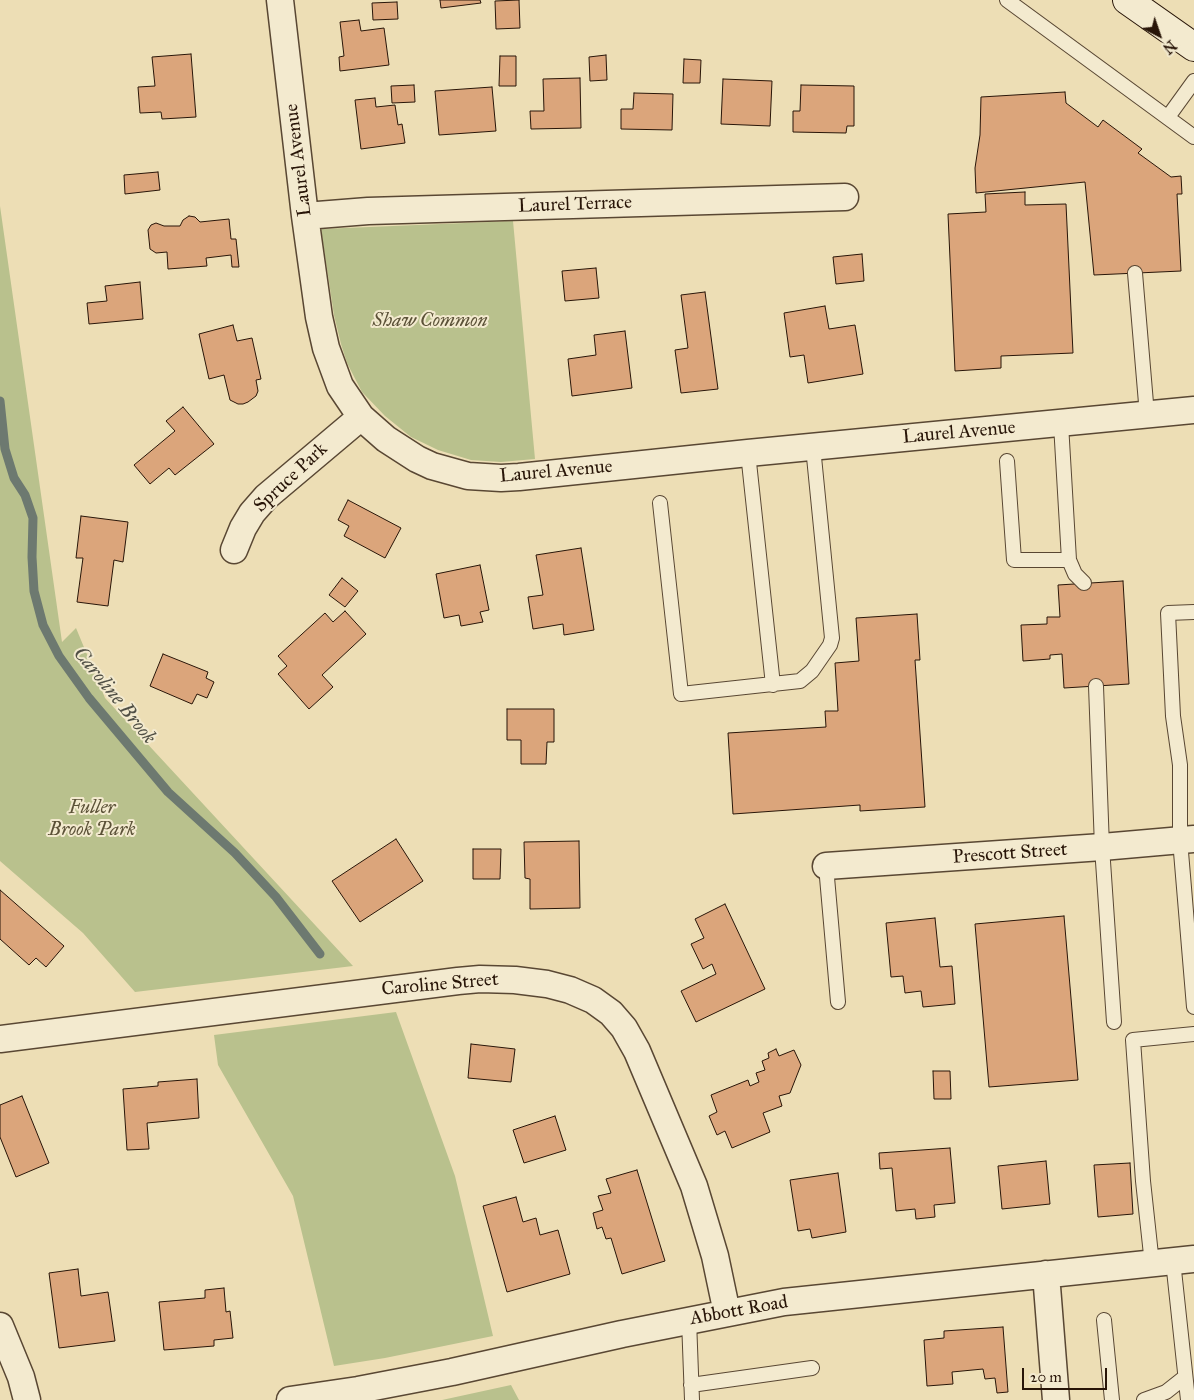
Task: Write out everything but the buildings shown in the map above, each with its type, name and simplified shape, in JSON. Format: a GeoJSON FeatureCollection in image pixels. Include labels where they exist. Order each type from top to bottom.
{"type":"FeatureCollection","features":[{"type":"Feature","properties":{"kind":"street","name":"Laurel Avenue"},"geometry":{"type":"LineString","coordinates":[[280,0],[305,216],[319,317],[326,348],[340,386],[361,416],[386,439],[417,459],[450,472],[483,478],[519,477],[1194,410]]}},
{"type":"Feature","properties":{"kind":"street"},"geometry":{"type":"LineString","coordinates":[[1133,2],[1194,47]]}},
{"type":"Feature","properties":{"kind":"street","name":"Laurel Terrace"},"geometry":{"type":"LineString","coordinates":[[305,216],[368,210],[845,197]]}},
{"type":"Feature","properties":{"kind":"street","name":"Spruce Park"},"geometry":{"type":"LineString","coordinates":[[234,550],[243,528],[252,513],[266,497],[361,416]]}},
{"type":"Feature","properties":{"kind":"street","name":"Prescott Street"},"geometry":{"type":"LineString","coordinates":[[826,866],[1102,847],[1187,839]]}},
{"type":"Feature","properties":{"kind":"street","name":"Caroline Street"},"geometry":{"type":"LineString","coordinates":[[0,1040],[458,980],[498,979],[531,982],[576,992],[603,1006],[618,1020],[631,1038],[645,1066],[694,1186],[715,1256],[727,1312]]}},
{"type":"Feature","properties":{"kind":"street","name":"Abbott Road"},"geometry":{"type":"LineString","coordinates":[[306,1399],[359,1395],[622,1334],[727,1312],[808,1299],[1173,1261]]}},
{"type":"Feature","properties":{"kind":"street"},"geometry":{"type":"LineString","coordinates":[[1046,1274],[1056,1400]]}},
{"type":"Feature","properties":{"kind":"street"},"geometry":{"type":"LineString","coordinates":[[0,1326],[21,1376],[27,1400]]}},
{"type":"Feature","properties":{"kind":"lane"},"geometry":{"type":"LineString","coordinates":[[1007,0],[1194,137]]}},
{"type":"Feature","properties":{"kind":"lane"},"geometry":{"type":"LineString","coordinates":[[1168,118],[1194,81]]}},
{"type":"Feature","properties":{"kind":"lane"},"geometry":{"type":"LineString","coordinates":[[1135,273],[1147,415]]}},
{"type":"Feature","properties":{"kind":"lane"},"geometry":{"type":"LineString","coordinates":[[1061,424],[1069,560],[1076,574],[1084,583]]}},
{"type":"Feature","properties":{"kind":"lane"},"geometry":{"type":"LineString","coordinates":[[660,503],[681,694],[794,682],[806,677],[824,654],[832,638],[813,447]]}},
{"type":"Feature","properties":{"kind":"lane"},"geometry":{"type":"LineString","coordinates":[[748,453],[773,684]]}},
{"type":"Feature","properties":{"kind":"lane"},"geometry":{"type":"LineString","coordinates":[[1007,461],[1014,560],[1069,560]]}},
{"type":"Feature","properties":{"kind":"lane"},"geometry":{"type":"LineString","coordinates":[[1194,612],[1168,613],[1173,716],[1187,839],[1194,1007]]}},
{"type":"Feature","properties":{"kind":"lane"},"geometry":{"type":"LineString","coordinates":[[1096,686],[1102,847],[1114,1022]]}},
{"type":"Feature","properties":{"kind":"lane"},"geometry":{"type":"LineString","coordinates":[[826,866],[838,1002]]}},
{"type":"Feature","properties":{"kind":"lane"},"geometry":{"type":"LineString","coordinates":[[1188,1400],[1173,1261],[1143,1180],[1133,1040],[1194,1034]]}},
{"type":"Feature","properties":{"kind":"lane"},"geometry":{"type":"LineString","coordinates":[[689,1320],[692,1400]]}},
{"type":"Feature","properties":{"kind":"lane"},"geometry":{"type":"LineString","coordinates":[[1104,1320],[1112,1400]]}},
{"type":"Feature","properties":{"kind":"lane"},"geometry":{"type":"LineString","coordinates":[[691,1385],[812,1368]]}},
{"type":"Feature","properties":{"kind":"lane"},"geometry":{"type":"LineString","coordinates":[[1144,1400],[1166,1392],[1186,1377]]}},
{"type":"Feature","properties":{"kind":"green space","name":"Fuller Brook Park"},"geometry":{"type":"Polygon","coordinates":[[[0,206],[62,642],[76,628],[105,698],[353,966],[135,992],[83,933],[0,861],[0,206]]]}},
{"type":"Feature","properties":{"kind":"green space","name":"Shaw Common"},"geometry":{"type":"Polygon","coordinates":[[[513,221],[535,459],[501,462],[471,460],[438,450],[411,437],[385,416],[362,392],[347,363],[341,344],[334,315],[321,229],[513,221]]]}},
{"type":"Feature","properties":{"kind":"green space"},"geometry":{"type":"Polygon","coordinates":[[[396,1012],[455,1176],[493,1336],[385,1358],[334,1366],[293,1196],[218,1065],[214,1035],[396,1012]]]}},
{"type":"Feature","properties":{"kind":"green space"},"geometry":{"type":"Polygon","coordinates":[[[511,1385],[519,1400],[442,1400],[511,1385]]]}},
{"type":"Feature","properties":{"kind":"waterway","name":"Caroline Brook"},"geometry":{"type":"LineString","coordinates":[[0,401],[5,449],[14,478],[25,495],[33,518],[32,557],[34,591],[43,625],[59,656],[89,698],[168,792],[235,853],[276,897],[320,954]]}}]}
